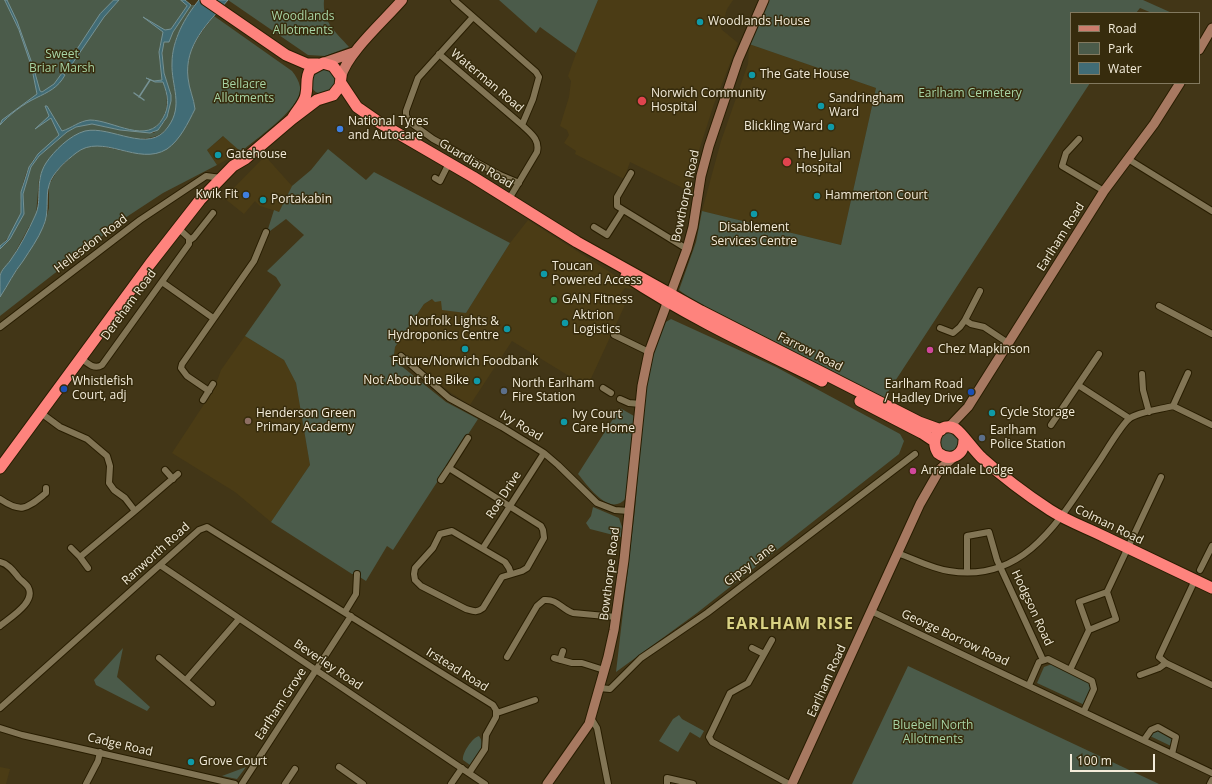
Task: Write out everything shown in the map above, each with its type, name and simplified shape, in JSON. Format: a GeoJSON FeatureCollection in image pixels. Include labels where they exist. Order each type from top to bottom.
{"type":"FeatureCollection","features":[{"type":"Feature","properties":{"kind":"highway"},"geometry":{"type":"LineString","coordinates":[[206,0],[286,55],[307,64],[333,66],[341,80]]}},
{"type":"Feature","properties":{"kind":"highway"},"geometry":{"type":"LineString","coordinates":[[286,55],[306,82],[311,92],[325,97]]}},
{"type":"Feature","properties":{"kind":"highway","name":"Dereham Road"},"geometry":{"type":"LineString","coordinates":[[292,119],[305,99],[306,82],[310,70],[320,64]]}},
{"type":"Feature","properties":{"kind":"highway","name":"Dereham Road"},"geometry":{"type":"LineString","coordinates":[[0,468],[180,225],[211,187],[233,166],[245,159],[292,119],[325,97],[337,91],[341,80]]}},
{"type":"Feature","properties":{"kind":"highway","name":"Guardian Road"},"geometry":{"type":"LineString","coordinates":[[341,80],[357,107]]}},
{"type":"Feature","properties":{"kind":"highway","name":"Guardian Road"},"geometry":{"type":"LineString","coordinates":[[325,97],[338,97],[357,107],[393,131],[509,199],[669,298]]}},
{"type":"Feature","properties":{"kind":"highway","name":"Dereham Road"},"geometry":{"type":"LineString","coordinates":[[180,225],[205,204],[237,171],[245,159]]}},
{"type":"Feature","properties":{"kind":"highway","name":"Farrow Road"},"geometry":{"type":"LineString","coordinates":[[669,298],[919,422],[945,428]]}},
{"type":"Feature","properties":{"kind":"highway","name":"Farrow Road"},"geometry":{"type":"LineString","coordinates":[[669,298],[755,349],[898,420],[934,441]]}},
{"type":"Feature","properties":{"kind":"highway"},"geometry":{"type":"LineString","coordinates":[[938,453],[934,441],[945,428]]}},
{"type":"Feature","properties":{"kind":"highway","name":"Colman Road"},"geometry":{"type":"LineString","coordinates":[[945,428],[963,437],[984,460],[1032,498],[1061,516],[1127,548],[1197,575],[1212,588]]}},
{"type":"Feature","properties":{"kind":"highway"},"geometry":{"type":"LineString","coordinates":[[957,455],[962,450],[963,437]]}},
{"type":"Feature","properties":{"kind":"highway","name":"Colman Road"},"geometry":{"type":"LineString","coordinates":[[938,453],[943,456],[969,456],[1002,474]]}},
{"type":"Feature","properties":{"kind":"main road","name":"Dereham Road"},"geometry":{"type":"LineString","coordinates":[[341,80],[342,72],[355,52],[402,0]]}},
{"type":"Feature","properties":{"kind":"main road","name":"Bowthorpe Road"},"geometry":{"type":"LineString","coordinates":[[548,784],[586,728],[612,644],[629,511],[642,386],[649,352],[687,249],[693,227],[704,162],[738,60],[764,0]]}},
{"type":"Feature","properties":{"kind":"main road"},"geometry":{"type":"LineString","coordinates":[[1200,48],[1212,28]]}},
{"type":"Feature","properties":{"kind":"main road","name":"Dereham Road"},"geometry":{"type":"LineString","coordinates":[[320,64],[355,52]]}},
{"type":"Feature","properties":{"kind":"main road","name":"Earlham Road"},"geometry":{"type":"LineString","coordinates":[[963,437],[961,426],[968,408],[1104,191],[1154,124],[1179,84]]}},
{"type":"Feature","properties":{"kind":"main road","name":"Earlham Road"},"geometry":{"type":"LineString","coordinates":[[945,428],[968,408]]}},
{"type":"Feature","properties":{"kind":"main road","name":"Earlham Road"},"geometry":{"type":"LineString","coordinates":[[934,478],[940,459],[938,453]]}},
{"type":"Feature","properties":{"kind":"main road","name":"Earlham Road"},"geometry":{"type":"LineString","coordinates":[[792,784],[897,553],[934,478],[940,469],[957,455]]}},
{"type":"Feature","properties":{"kind":"street"},"geometry":{"type":"LineString","coordinates":[[454,0],[536,72],[539,77],[533,99],[522,125]]}},
{"type":"Feature","properties":{"kind":"street"},"geometry":{"type":"LineString","coordinates":[[439,54],[473,17]]}},
{"type":"Feature","properties":{"kind":"street","name":"Guardian Road"},"geometry":{"type":"LineString","coordinates":[[439,54],[418,78],[406,111],[406,116],[411,123],[433,139],[519,183]]}},
{"type":"Feature","properties":{"kind":"street","name":"Waterman Road"},"geometry":{"type":"LineString","coordinates":[[439,54],[522,125],[536,140],[539,145],[537,152],[519,183]]}},
{"type":"Feature","properties":{"kind":"street"},"geometry":{"type":"LineString","coordinates":[[1079,139],[1066,153],[1062,166],[1104,191]]}},
{"type":"Feature","properties":{"kind":"street"},"geometry":{"type":"LineString","coordinates":[[1128,159],[1212,211]]}},
{"type":"Feature","properties":{"kind":"street"},"geometry":{"type":"LineString","coordinates":[[440,181],[449,163]]}},
{"type":"Feature","properties":{"kind":"street"},"geometry":{"type":"LineString","coordinates":[[631,173],[616,197],[617,206],[687,249]]}},
{"type":"Feature","properties":{"kind":"street","name":"Hellesdon Road"},"geometry":{"type":"LineString","coordinates":[[0,327],[121,234],[209,176],[222,178]]}},
{"type":"Feature","properties":{"kind":"street"},"geometry":{"type":"LineString","coordinates":[[199,182],[211,187]]}},
{"type":"Feature","properties":{"kind":"street"},"geometry":{"type":"LineString","coordinates":[[509,199],[519,183]]}},
{"type":"Feature","properties":{"kind":"street"},"geometry":{"type":"LineString","coordinates":[[594,227],[607,235],[623,210]]}},
{"type":"Feature","properties":{"kind":"street","name":"Dereham Road"},"geometry":{"type":"LineString","coordinates":[[81,358],[93,366],[97,367],[102,365],[189,244],[190,240],[213,213]]}},
{"type":"Feature","properties":{"kind":"street"},"geometry":{"type":"LineString","coordinates":[[180,225],[190,240]]}},
{"type":"Feature","properties":{"kind":"street"},"geometry":{"type":"LineString","coordinates":[[209,391],[187,376],[181,368],[255,260],[266,232]]}},
{"type":"Feature","properties":{"kind":"street"},"geometry":{"type":"LineString","coordinates":[[162,282],[214,318]]}},
{"type":"Feature","properties":{"kind":"street"},"geometry":{"type":"LineString","coordinates":[[940,328],[952,333],[960,327],[980,291]]}},
{"type":"Feature","properties":{"kind":"street"},"geometry":{"type":"LineString","coordinates":[[1160,306],[1210,333],[1212,326]]}},
{"type":"Feature","properties":{"kind":"street"},"geometry":{"type":"LineString","coordinates":[[965,320],[971,324],[984,327],[1008,343]]}},
{"type":"Feature","properties":{"kind":"street"},"geometry":{"type":"LineString","coordinates":[[614,334],[649,352]]}},
{"type":"Feature","properties":{"kind":"street"},"geometry":{"type":"LineString","coordinates":[[1051,425],[1099,354]]}},
{"type":"Feature","properties":{"kind":"street","name":"Ivy Road"},"geometry":{"type":"LineString","coordinates":[[402,356],[449,398],[502,427],[544,453],[569,474],[597,503],[615,510],[629,511]]}},
{"type":"Feature","properties":{"kind":"street"},"geometry":{"type":"LineString","coordinates":[[1173,406],[1188,373]]}},
{"type":"Feature","properties":{"kind":"street"},"geometry":{"type":"LineString","coordinates":[[1142,374],[1143,390],[1149,412]]}},
{"type":"Feature","properties":{"kind":"street"},"geometry":{"type":"LineString","coordinates":[[203,400],[213,384]]}},
{"type":"Feature","properties":{"kind":"street"},"geometry":{"type":"LineString","coordinates":[[1078,385],[1129,418]]}},
{"type":"Feature","properties":{"kind":"street"},"geometry":{"type":"LineString","coordinates":[[603,388],[611,393]]}},
{"type":"Feature","properties":{"kind":"street"},"geometry":{"type":"LineString","coordinates":[[620,399],[629,403],[640,404]]}},
{"type":"Feature","properties":{"kind":"street"},"geometry":{"type":"LineString","coordinates":[[897,553],[935,568],[967,572],[989,570],[1014,562],[1029,552],[1046,537],[1129,418],[1173,406],[1212,425]]}},
{"type":"Feature","properties":{"kind":"street"},"geometry":{"type":"LineString","coordinates":[[41,413],[60,427],[87,439],[107,456],[110,466],[109,483],[114,490],[125,498],[136,511]]}},
{"type":"Feature","properties":{"kind":"street"},"geometry":{"type":"LineString","coordinates":[[441,480],[468,438]]}},
{"type":"Feature","properties":{"kind":"street","name":"Roe Drive"},"geometry":{"type":"LineString","coordinates":[[483,548],[544,453]]}},
{"type":"Feature","properties":{"kind":"street","name":"Gipsy Lane"},"geometry":{"type":"LineString","coordinates":[[599,688],[610,689],[641,658],[707,613],[915,454]]}},
{"type":"Feature","properties":{"kind":"street"},"geometry":{"type":"LineString","coordinates":[[449,468],[541,526],[545,534],[543,542],[527,568],[522,571],[502,577],[483,608],[474,612],[421,586],[415,580],[414,574],[416,568],[433,548],[437,537],[444,531],[452,530],[505,562],[511,574]]}},
{"type":"Feature","properties":{"kind":"street"},"geometry":{"type":"LineString","coordinates":[[165,470],[173,479]]}},
{"type":"Feature","properties":{"kind":"street"},"geometry":{"type":"LineString","coordinates":[[80,557],[178,474]]}},
{"type":"Feature","properties":{"kind":"street"},"geometry":{"type":"LineString","coordinates":[[1070,670],[1089,630],[1116,619],[1107,592],[1161,477]]}},
{"type":"Feature","properties":{"kind":"street"},"geometry":{"type":"LineString","coordinates":[[0,499],[14,508],[25,508],[47,492]]}},
{"type":"Feature","properties":{"kind":"street","name":"Ranworth Road"},"geometry":{"type":"LineString","coordinates":[[0,708],[199,530],[207,527],[345,612]]}},
{"type":"Feature","properties":{"kind":"street","name":"Hodgson Road"},"geometry":{"type":"LineString","coordinates":[[967,572],[967,536],[990,532],[1000,566],[1043,660]]}},
{"type":"Feature","properties":{"kind":"street"},"geometry":{"type":"LineString","coordinates":[[1212,546],[1159,657],[1166,663],[1212,685]]}},
{"type":"Feature","properties":{"kind":"street"},"geometry":{"type":"LineString","coordinates":[[71,548],[88,568]]}},
{"type":"Feature","properties":{"kind":"street"},"geometry":{"type":"LineString","coordinates":[[0,562],[8,566],[28,588],[30,594],[25,603],[0,626]]}},
{"type":"Feature","properties":{"kind":"street","name":"Beverley Road"},"geometry":{"type":"LineString","coordinates":[[160,565],[485,784]]}},
{"type":"Feature","properties":{"kind":"street"},"geometry":{"type":"LineString","coordinates":[[345,612],[356,594],[357,574]]}},
{"type":"Feature","properties":{"kind":"street"},"geometry":{"type":"LineString","coordinates":[[1089,630],[1079,602],[1107,592]]}},
{"type":"Feature","properties":{"kind":"street"},"geometry":{"type":"LineString","coordinates":[[507,656],[537,606],[544,600],[556,601],[568,611],[573,613],[616,617]]}},
{"type":"Feature","properties":{"kind":"street","name":"George Borrow Road"},"geometry":{"type":"LineString","coordinates":[[871,611],[1212,773]]}},
{"type":"Feature","properties":{"kind":"street","name":"Irstead Road"},"geometry":{"type":"LineString","coordinates":[[345,612],[490,702],[496,712]]}},
{"type":"Feature","properties":{"kind":"street","name":"Earlham Grove"},"geometry":{"type":"LineString","coordinates":[[242,784],[351,616]]}},
{"type":"Feature","properties":{"kind":"street"},"geometry":{"type":"LineString","coordinates":[[186,680],[239,619]]}},
{"type":"Feature","properties":{"kind":"street"},"geometry":{"type":"LineString","coordinates":[[772,640],[748,683],[730,693],[709,737],[712,742],[789,784]]}},
{"type":"Feature","properties":{"kind":"street"},"geometry":{"type":"LineString","coordinates":[[516,642],[522,646]]}},
{"type":"Feature","properties":{"kind":"street"},"geometry":{"type":"LineString","coordinates":[[752,648],[764,654]]}},
{"type":"Feature","properties":{"kind":"street"},"geometry":{"type":"LineString","coordinates":[[563,651],[557,659],[572,663],[582,663],[604,670]]}},
{"type":"Feature","properties":{"kind":"street"},"geometry":{"type":"LineString","coordinates":[[159,658],[212,703]]}},
{"type":"Feature","properties":{"kind":"street"},"geometry":{"type":"LineString","coordinates":[[1029,685],[1039,662],[1048,659],[1092,681],[1094,684],[1094,689],[1084,711]]}},
{"type":"Feature","properties":{"kind":"street"},"geometry":{"type":"LineString","coordinates":[[1140,674],[1159,668],[1166,663]]}},
{"type":"Feature","properties":{"kind":"street"},"geometry":{"type":"LineString","coordinates":[[469,773],[484,749],[486,734],[495,721],[496,712],[535,700]]}},
{"type":"Feature","properties":{"kind":"street"},"geometry":{"type":"LineString","coordinates":[[590,718],[595,722],[608,784]]}},
{"type":"Feature","properties":{"kind":"street"},"geometry":{"type":"LineString","coordinates":[[1144,740],[1151,730],[1158,727],[1176,737],[1172,754]]}},
{"type":"Feature","properties":{"kind":"street","name":"Cadge Road"},"geometry":{"type":"LineString","coordinates":[[0,728],[22,735],[235,784]]}},
{"type":"Feature","properties":{"kind":"street"},"geometry":{"type":"LineString","coordinates":[[586,728],[598,734]]}},
{"type":"Feature","properties":{"kind":"street"},"geometry":{"type":"LineString","coordinates":[[86,784],[100,752]]}},
{"type":"Feature","properties":{"kind":"street"},"geometry":{"type":"LineString","coordinates":[[339,767],[355,782],[363,784]]}},
{"type":"Feature","properties":{"kind":"street"},"geometry":{"type":"LineString","coordinates":[[451,784],[462,768]]}},
{"type":"Feature","properties":{"kind":"street"},"geometry":{"type":"LineString","coordinates":[[288,783],[294,770]]}},
{"type":"Feature","properties":{"kind":"street"},"geometry":{"type":"LineString","coordinates":[[667,784],[667,778],[693,784]]}},
{"type":"Feature","properties":{"kind":"street"},"geometry":{"type":"LineString","coordinates":[[1210,784],[1212,780]]}},
{"type":"Feature","properties":{"kind":"shaded area","name":"Norwich Community Hospital"},"geometry":{"type":"Polygon","coordinates":[[[598,0],[733,0],[727,9],[721,29],[738,43],[714,104],[694,166],[690,183],[697,195],[630,162],[624,179],[575,154],[576,151],[564,143],[569,135],[567,130],[560,126],[569,97],[571,81],[568,76],[598,0]]]}},
{"type":"Feature","properties":{"kind":"shaded area","name":"The Julian Hospital"},"geometry":{"type":"Polygon","coordinates":[[[749,44],[876,88],[841,245],[702,211],[721,141],[748,64],[749,44]]]}},
{"type":"Feature","properties":{"kind":"shaded area"},"geometry":{"type":"Polygon","coordinates":[[[224,136],[241,152],[217,165],[207,150],[224,136]]]}},
{"type":"Feature","properties":{"kind":"shaded area"},"geometry":{"type":"Polygon","coordinates":[[[265,156],[292,186],[279,212],[260,206],[255,201],[244,214],[224,198],[265,156]]]}},
{"type":"Feature","properties":{"kind":"shaded area"},"geometry":{"type":"Polygon","coordinates":[[[528,220],[638,290],[625,288],[616,300],[625,305],[587,387],[512,341],[470,405],[451,393],[404,354],[394,355],[395,347],[424,304],[433,299],[441,301],[466,313],[510,243],[528,220]]]}},
{"type":"Feature","properties":{"kind":"shaded area","name":"Henderson Green Primary Academy"},"geometry":{"type":"Polygon","coordinates":[[[245,336],[284,360],[296,383],[310,465],[271,522],[235,492],[172,453],[214,389],[221,370],[245,336]]]}},
{"type":"Feature","properties":{"kind":"shaded area"},"geometry":{"type":"Polygon","coordinates":[[[0,767],[10,769],[6,784],[0,784],[0,767]]]}},
{"type":"Feature","properties":{"kind":"green space","name":"Sweet Briar Marsh"},"geometry":{"type":"Polygon","coordinates":[[[0,0],[181,0],[187,6],[160,45],[160,65],[167,102],[166,111],[162,119],[155,127],[146,131],[136,131],[95,121],[86,121],[79,123],[58,136],[37,156],[30,165],[26,173],[21,194],[22,211],[20,217],[10,235],[0,246],[0,0]]]}},
{"type":"Feature","properties":{"kind":"green space","name":"Woodlands Allotments"},"geometry":{"type":"Polygon","coordinates":[[[228,0],[324,0],[325,15],[328,21],[349,47],[325,56],[308,55],[228,0]]]}},
{"type":"Feature","properties":{"kind":"green space"},"geometry":{"type":"Polygon","coordinates":[[[499,0],[598,0],[576,53],[540,27],[536,33],[499,0]]]}},
{"type":"Feature","properties":{"kind":"green space","name":"Earlham Cemetery"},"geometry":{"type":"Polygon","coordinates":[[[768,0],[1143,0],[1170,12],[1150,12],[1140,8],[1137,12],[1070,12],[1070,84],[1089,84],[884,398],[691,299],[679,290],[696,242],[702,211],[841,245],[876,88],[749,44],[768,0]]]}},
{"type":"Feature","properties":{"kind":"green space"},"geometry":{"type":"Polygon","coordinates":[[[191,5],[195,5],[175,40],[172,66],[177,104],[172,121],[166,130],[149,138],[130,137],[100,131],[45,165],[39,179],[36,214],[11,260],[0,274],[0,249],[10,239],[24,214],[23,194],[31,167],[39,156],[67,132],[76,127],[92,124],[120,130],[154,133],[165,121],[171,101],[171,95],[164,73],[162,48],[164,42],[171,37],[191,5]]]}},
{"type":"Feature","properties":{"kind":"green space","name":"Bellacre Allotments"},"geometry":{"type":"Polygon","coordinates":[[[214,16],[292,71],[300,87],[299,95],[294,104],[277,122],[241,152],[223,136],[207,150],[217,165],[163,193],[128,216],[0,316],[0,297],[44,226],[49,208],[49,185],[57,171],[73,155],[86,146],[94,145],[133,153],[156,153],[167,148],[183,131],[195,109],[188,78],[191,52],[198,37],[214,16]]]}},
{"type":"Feature","properties":{"kind":"green space"},"geometry":{"type":"Polygon","coordinates":[[[323,68],[332,72],[336,81],[332,90],[323,94],[314,90],[310,81],[314,72],[323,68]]]}},
{"type":"Feature","properties":{"kind":"green space"},"geometry":{"type":"Polygon","coordinates":[[[328,149],[366,180],[374,172],[510,243],[466,313],[442,310],[441,301],[435,302],[432,299],[424,304],[395,347],[394,355],[389,356],[446,402],[478,419],[393,550],[387,546],[366,581],[355,574],[352,574],[271,522],[310,465],[296,383],[284,360],[245,336],[281,285],[276,277],[267,271],[304,235],[286,219],[270,231],[268,229],[274,210],[279,212],[292,186],[311,170],[328,149]]]}},
{"type":"Feature","properties":{"kind":"green space"},"geometry":{"type":"Polygon","coordinates":[[[671,319],[776,367],[900,434],[904,441],[899,454],[697,613],[616,672],[635,509],[645,395],[653,351],[664,323],[671,319]]]}},
{"type":"Feature","properties":{"kind":"green space"},"geometry":{"type":"Polygon","coordinates":[[[620,408],[634,416],[626,498],[620,503],[613,504],[606,502],[593,492],[578,474],[620,408]]]}},
{"type":"Feature","properties":{"kind":"green space"},"geometry":{"type":"Polygon","coordinates":[[[949,432],[956,435],[959,442],[956,449],[949,452],[942,449],[939,442],[942,435],[949,432]]]}},
{"type":"Feature","properties":{"kind":"green space"},"geometry":{"type":"Polygon","coordinates":[[[593,507],[619,518],[622,527],[621,537],[590,529],[586,523],[591,516],[593,507]]]}},
{"type":"Feature","properties":{"kind":"green space"},"geometry":{"type":"Polygon","coordinates":[[[123,648],[117,677],[150,707],[147,711],[96,685],[94,680],[123,648]]]}},
{"type":"Feature","properties":{"kind":"green space"},"geometry":{"type":"Polygon","coordinates":[[[1052,664],[1094,684],[1097,691],[1089,707],[1037,683],[1044,667],[1052,664]]]}},
{"type":"Feature","properties":{"kind":"green space","name":"Bluebell North Allotments"},"geometry":{"type":"Polygon","coordinates":[[[908,666],[1159,784],[852,784],[908,666]]]}},
{"type":"Feature","properties":{"kind":"green space"},"geometry":{"type":"Polygon","coordinates":[[[679,715],[682,719],[704,731],[700,738],[690,732],[678,752],[659,741],[673,719],[679,715]]]}},
{"type":"Feature","properties":{"kind":"green space"},"geometry":{"type":"Polygon","coordinates":[[[1157,729],[1173,737],[1173,747],[1150,736],[1157,729]]]}},
{"type":"Feature","properties":{"kind":"green space"},"geometry":{"type":"Polygon","coordinates":[[[479,736],[482,744],[480,751],[470,765],[463,760],[463,757],[471,743],[476,737],[479,736]]]}},
{"type":"Feature","properties":{"kind":"green space"},"geometry":{"type":"Polygon","coordinates":[[[246,767],[237,779],[222,776],[246,767]]]}},
{"type":"Feature","properties":{"kind":"water"},"geometry":{"type":"Polygon","coordinates":[[[5,0],[7,0],[17,21],[34,69],[32,68],[19,30],[5,0]]]}},
{"type":"Feature","properties":{"kind":"water"},"geometry":{"type":"Polygon","coordinates":[[[114,0],[119,0],[104,17],[68,70],[64,69],[100,14],[114,0]]]}},
{"type":"Feature","properties":{"kind":"water"},"geometry":{"type":"Polygon","coordinates":[[[181,0],[185,0],[191,5],[173,32],[169,42],[164,42],[162,53],[164,73],[171,95],[171,101],[167,117],[158,130],[150,133],[120,130],[92,124],[76,127],[67,132],[39,156],[31,167],[23,194],[24,214],[10,239],[0,249],[0,246],[7,240],[21,213],[21,192],[29,167],[38,154],[59,135],[51,118],[35,129],[49,116],[45,106],[47,106],[62,131],[90,120],[99,121],[130,130],[148,130],[156,126],[163,118],[167,109],[168,100],[163,82],[155,82],[146,78],[154,81],[162,80],[159,52],[163,32],[143,17],[165,30],[171,29],[187,6],[181,0]]]}},
{"type":"Feature","properties":{"kind":"water"},"geometry":{"type":"Polygon","coordinates":[[[199,0],[228,0],[199,35],[190,55],[188,78],[195,109],[183,131],[172,145],[167,149],[156,153],[132,153],[109,147],[97,146],[86,148],[68,159],[56,171],[49,185],[46,216],[41,231],[0,297],[0,276],[27,233],[35,216],[38,204],[40,177],[49,158],[68,140],[85,131],[95,130],[140,139],[151,139],[160,135],[168,127],[173,119],[176,103],[172,71],[174,46],[184,21],[199,0]]]}},
{"type":"Feature","properties":{"kind":"water"},"geometry":{"type":"Polygon","coordinates":[[[35,73],[40,91],[42,92],[54,84],[62,73],[65,75],[49,92],[31,100],[0,125],[2,120],[37,94],[33,74],[35,73]]]}},
{"type":"Feature","properties":{"kind":"waterway"},"geometry":{"type":"LineString","coordinates":[[139,97],[150,80]]}},
{"type":"Feature","properties":{"kind":"waterway"},"geometry":{"type":"LineString","coordinates":[[134,93],[144,100]]}},
{"type":"Feature","properties":{"kind":"place","name":"Woodlands House"},"geometry":{"type":"Point","coordinates":[700,22]}},
{"type":"Feature","properties":{"kind":"place","name":"The Gate House"},"geometry":{"type":"Point","coordinates":[752,75]}},
{"type":"Feature","properties":{"kind":"place","name":"Norwich Community Hospital"},"geometry":{"type":"Point","coordinates":[642,101]}},
{"type":"Feature","properties":{"kind":"place","name":"Sandringham Ward"},"geometry":{"type":"Point","coordinates":[821,106]}},
{"type":"Feature","properties":{"kind":"place","name":"Blickling Ward"},"geometry":{"type":"Point","coordinates":[831,127]}},
{"type":"Feature","properties":{"kind":"place","name":"National Tyres and Autocare"},"geometry":{"type":"Point","coordinates":[340,129]}},
{"type":"Feature","properties":{"kind":"place","name":"Gatehouse"},"geometry":{"type":"Point","coordinates":[218,155]}},
{"type":"Feature","properties":{"kind":"place","name":"The Julian Hospital"},"geometry":{"type":"Point","coordinates":[787,162]}},
{"type":"Feature","properties":{"kind":"place","name":"Kwik Fit"},"geometry":{"type":"Point","coordinates":[246,195]}},
{"type":"Feature","properties":{"kind":"place","name":"Hammerton Court"},"geometry":{"type":"Point","coordinates":[817,196]}},
{"type":"Feature","properties":{"kind":"place","name":"Portakabin"},"geometry":{"type":"Point","coordinates":[263,200]}},
{"type":"Feature","properties":{"kind":"place","name":"Disablement Services Centre"},"geometry":{"type":"Point","coordinates":[754,214]}},
{"type":"Feature","properties":{"kind":"place","name":"Toucan Powered Access"},"geometry":{"type":"Point","coordinates":[544,274]}},
{"type":"Feature","properties":{"kind":"place","name":"GAIN Fitness"},"geometry":{"type":"Point","coordinates":[554,300]}},
{"type":"Feature","properties":{"kind":"place","name":"Aktrion Logistics"},"geometry":{"type":"Point","coordinates":[565,323]}},
{"type":"Feature","properties":{"kind":"place","name":"Norfolk Lights & Hydroponics Centre"},"geometry":{"type":"Point","coordinates":[507,329]}},
{"type":"Feature","properties":{"kind":"place","name":"Future/Norwich Foodbank"},"geometry":{"type":"Point","coordinates":[465,349]}},
{"type":"Feature","properties":{"kind":"place","name":"Chez Mapkinson"},"geometry":{"type":"Point","coordinates":[930,350]}},
{"type":"Feature","properties":{"kind":"place","name":"Not About the Bike"},"geometry":{"type":"Point","coordinates":[477,381]}},
{"type":"Feature","properties":{"kind":"place","name":"Whistlefish Court, adj"},"geometry":{"type":"Point","coordinates":[64,389]}},
{"type":"Feature","properties":{"kind":"place","name":"North Earlham Fire Station"},"geometry":{"type":"Point","coordinates":[504,391]}},
{"type":"Feature","properties":{"kind":"place","name":"Earlham Road / Hadley Drive"},"geometry":{"type":"Point","coordinates":[971,392]}},
{"type":"Feature","properties":{"kind":"place","name":"Cycle Storage"},"geometry":{"type":"Point","coordinates":[992,413]}},
{"type":"Feature","properties":{"kind":"place","name":"Henderson Green Primary Academy"},"geometry":{"type":"Point","coordinates":[248,421]}},
{"type":"Feature","properties":{"kind":"place","name":"Ivy Court Care Home"},"geometry":{"type":"Point","coordinates":[564,422]}},
{"type":"Feature","properties":{"kind":"place","name":"Earlham Police Station"},"geometry":{"type":"Point","coordinates":[982,438]}},
{"type":"Feature","properties":{"kind":"place","name":"Arrandale Lodge"},"geometry":{"type":"Point","coordinates":[913,471]}},
{"type":"Feature","properties":{"kind":"place","name":"Grove Court"},"geometry":{"type":"Point","coordinates":[191,762]}},
{"type":"Feature","properties":{"kind":"district","name":"EARLHAM RISE"},"geometry":{"type":"Point","coordinates":[790,624]}}]}
